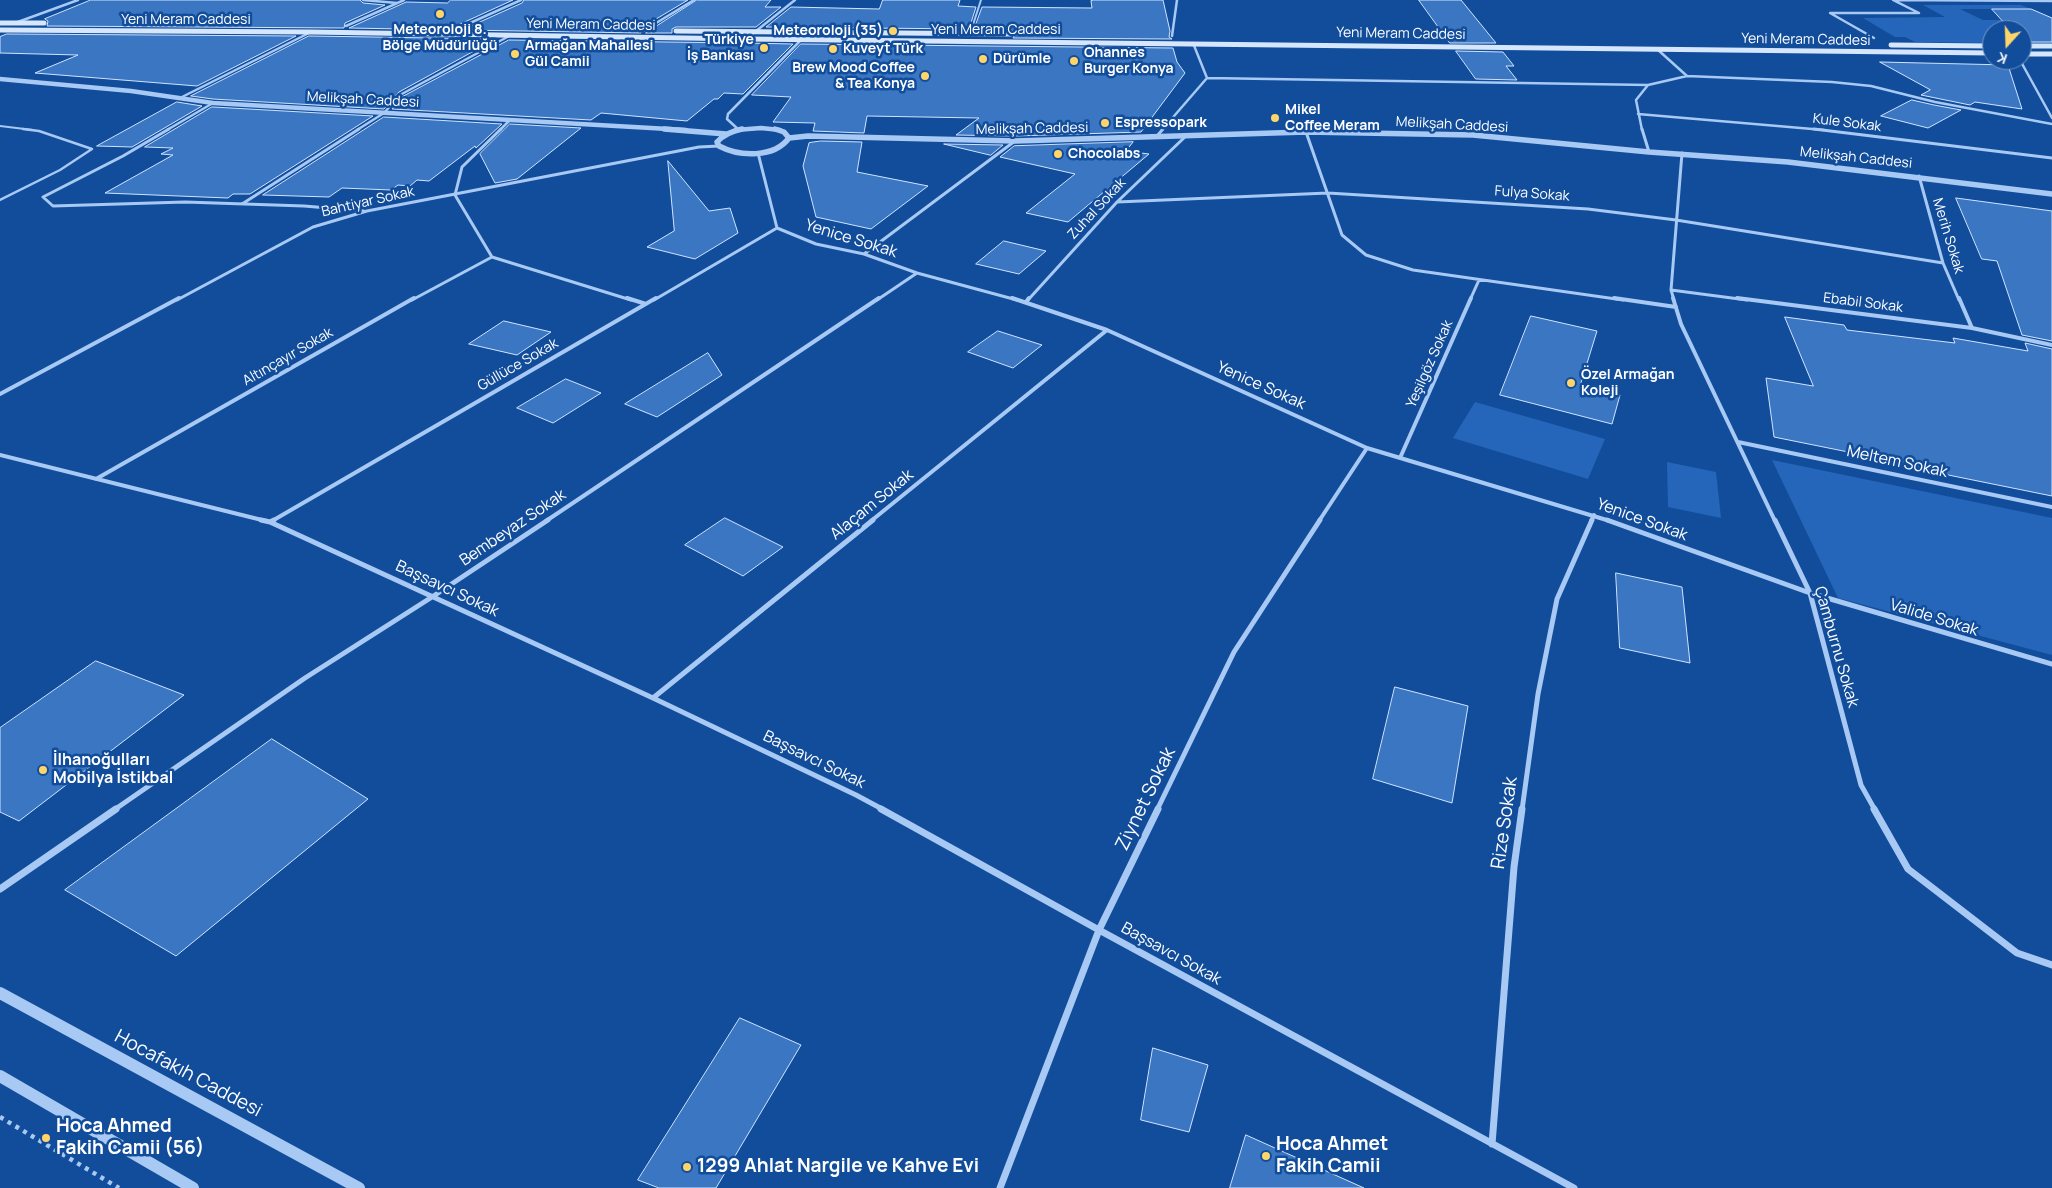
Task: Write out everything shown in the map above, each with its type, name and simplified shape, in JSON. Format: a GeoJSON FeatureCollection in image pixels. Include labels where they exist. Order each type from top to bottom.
{"type":"FeatureCollection","features":[{"type":"Feature","properties":{"kind":"main road"},"geometry":{"type":"LineString","coordinates":[[0,23],[54,23]]}},
{"type":"Feature","properties":{"kind":"main road","name":"Yeni Meram Caddesi"},"geometry":{"type":"LineString","coordinates":[[248,25],[364,26]]}},
{"type":"Feature","properties":{"kind":"main road"},"geometry":{"type":"LineString","coordinates":[[449,28],[478,28]]}},
{"type":"Feature","properties":{"kind":"main road","name":"Yeni Meram Caddesi"},"geometry":{"type":"LineString","coordinates":[[0,30],[312,32],[801,40],[1982,53]]}},
{"type":"Feature","properties":{"kind":"main road","name":"Yeni Meram Caddesi"},"geometry":{"type":"LineString","coordinates":[[633,31],[652,31]]}},
{"type":"Feature","properties":{"kind":"main road","name":"Yeni Meram Caddesi"},"geometry":{"type":"LineString","coordinates":[[671,31],[1018,34]]}},
{"type":"Feature","properties":{"kind":"main road"},"geometry":{"type":"LineString","coordinates":[[1163,36],[1182,36]]}},
{"type":"Feature","properties":{"kind":"main road","name":"Yeni Meram Caddesi"},"geometry":{"type":"LineString","coordinates":[[1882,45],[1982,46]]}},
{"type":"Feature","properties":{"kind":"main road"},"geometry":{"type":"LineString","coordinates":[[2032,46],[2052,46]]}},
{"type":"Feature","properties":{"kind":"main road"},"geometry":{"type":"LineString","coordinates":[[2032,54],[2052,54]]}},
{"type":"Feature","properties":{"kind":"street"},"geometry":{"type":"LineString","coordinates":[[15,23],[78,0]]}},
{"type":"Feature","properties":{"kind":"street"},"geometry":{"type":"LineString","coordinates":[[363,0],[397,3]]}},
{"type":"Feature","properties":{"kind":"street"},"geometry":{"type":"LineString","coordinates":[[346,26],[404,0]]}},
{"type":"Feature","properties":{"kind":"street"},"geometry":{"type":"LineString","coordinates":[[459,28],[522,0]]}},
{"type":"Feature","properties":{"kind":"street"},"geometry":{"type":"LineString","coordinates":[[643,31],[694,0]]}},
{"type":"Feature","properties":{"kind":"street"},"geometry":{"type":"LineString","coordinates":[[746,39],[795,0]]}},
{"type":"Feature","properties":{"kind":"street"},"geometry":{"type":"LineString","coordinates":[[1172,36],[1177,0]]}},
{"type":"Feature","properties":{"kind":"street"},"geometry":{"type":"LineString","coordinates":[[1874,38],[1830,13],[1919,13],[1893,0],[2052,1]]}},
{"type":"Feature","properties":{"kind":"street"},"geometry":{"type":"LineString","coordinates":[[180,98],[312,32]]}},
{"type":"Feature","properties":{"kind":"street"},"geometry":{"type":"LineString","coordinates":[[241,204],[384,113],[400,95],[466,62],[512,35]]}},
{"type":"Feature","properties":{"kind":"street"},"geometry":{"type":"LineString","coordinates":[[738,130],[727,119],[728,114],[801,40]]}},
{"type":"Feature","properties":{"kind":"street"},"geometry":{"type":"LineString","coordinates":[[1193,43],[1207,78]]}},
{"type":"Feature","properties":{"kind":"street"},"geometry":{"type":"LineString","coordinates":[[1657,49],[1687,76]]}},
{"type":"Feature","properties":{"kind":"street"},"geometry":{"type":"LineString","coordinates":[[2026,70],[2052,118]]}},
{"type":"Feature","properties":{"kind":"street"},"geometry":{"type":"LineString","coordinates":[[1207,78],[1648,85],[1687,76],[1832,82],[1891,90],[1935,102],[2052,124]]}},
{"type":"Feature","properties":{"kind":"street"},"geometry":{"type":"LineString","coordinates":[[1157,136],[1207,78]]}},
{"type":"Feature","properties":{"kind":"street","name":"Melikşah Caddesi"},"geometry":{"type":"LineString","coordinates":[[0,79],[131,91],[213,103],[691,130],[726,134],[738,130],[772,128],[781,131],[789,138]]}},
{"type":"Feature","properties":{"kind":"street"},"geometry":{"type":"LineString","coordinates":[[1648,85],[1636,100],[1649,152]]}},
{"type":"Feature","properties":{"kind":"street"},"geometry":{"type":"LineString","coordinates":[[213,103],[123,156],[43,197],[53,206],[186,202],[304,206],[367,211]]}},
{"type":"Feature","properties":{"kind":"street","name":"Kule Sokak"},"geometry":{"type":"LineString","coordinates":[[1638,114],[1798,127],[2052,158]]}},
{"type":"Feature","properties":{"kind":"street"},"geometry":{"type":"LineString","coordinates":[[510,120],[462,167],[455,195],[492,256],[646,304]]}},
{"type":"Feature","properties":{"kind":"street"},"geometry":{"type":"LineString","coordinates":[[0,126],[39,131],[92,150],[60,170],[0,200]]}},
{"type":"Feature","properties":{"kind":"street"},"geometry":{"type":"LineString","coordinates":[[1306,132],[1342,235],[1366,255],[1413,270],[1676,307]]}},
{"type":"Feature","properties":{"kind":"street","name":"Melikşah Caddesi"},"geometry":{"type":"LineString","coordinates":[[719,146],[732,152],[758,153],[782,146],[789,138],[808,136],[1015,141],[1306,132],[1473,135],[1649,152],[1788,162],[1919,176],[2052,194]]}},
{"type":"Feature","properties":{"kind":"street"},"geometry":{"type":"LineString","coordinates":[[719,146],[717,142],[726,134]]}},
{"type":"Feature","properties":{"kind":"street","name":"Zuhal Sokak"},"geometry":{"type":"LineString","coordinates":[[1026,302],[1117,202],[1188,135]]}},
{"type":"Feature","properties":{"kind":"street"},"geometry":{"type":"LineString","coordinates":[[864,254],[1015,141]]}},
{"type":"Feature","properties":{"kind":"street","name":"Bahtiyar Sokak"},"geometry":{"type":"LineString","coordinates":[[0,394],[313,227],[367,211],[699,147],[719,146]]}},
{"type":"Feature","properties":{"kind":"street"},"geometry":{"type":"LineString","coordinates":[[758,153],[777,228]]}},
{"type":"Feature","properties":{"kind":"street","name":"Çamburnu Sokak"},"geometry":{"type":"LineString","coordinates":[[1682,153],[1671,290],[1682,324],[1810,593],[1861,784],[1908,869],[2018,953],[2052,965]]}},
{"type":"Feature","properties":{"kind":"street","name":"Merih Sokak"},"geometry":{"type":"LineString","coordinates":[[1919,176],[1943,263],[1972,328]]}},
{"type":"Feature","properties":{"kind":"street","name":"Fulya Sokak"},"geometry":{"type":"LineString","coordinates":[[1117,202],[1328,193],[1588,209],[1676,220],[1943,263]]}},
{"type":"Feature","properties":{"kind":"street","name":"Yenice Sokak"},"geometry":{"type":"LineString","coordinates":[[777,228],[816,244],[864,254],[917,273],[1026,302],[1107,330],[1367,448],[1594,515],[1810,593]]}},
{"type":"Feature","properties":{"kind":"street","name":"Güllüce Sokak"},"geometry":{"type":"LineString","coordinates":[[270,522],[777,228]]}},
{"type":"Feature","properties":{"kind":"street","name":"Altınçayır Sokak"},"geometry":{"type":"LineString","coordinates":[[96,479],[492,256]]}},
{"type":"Feature","properties":{"kind":"street","name":"Bembeyaz Sokak"},"geometry":{"type":"LineString","coordinates":[[0,889],[305,678],[432,598],[917,273]]}},
{"type":"Feature","properties":{"kind":"street","name":"Yeşilgöz Sokak"},"geometry":{"type":"LineString","coordinates":[[1400,458],[1479,280]]}},
{"type":"Feature","properties":{"kind":"street","name":"Ebabil Sokak"},"geometry":{"type":"LineString","coordinates":[[1671,290],[1972,328],[2052,345]]}},
{"type":"Feature","properties":{"kind":"street","name":"Alaçam Sokak"},"geometry":{"type":"LineString","coordinates":[[653,698],[1107,330]]}},
{"type":"Feature","properties":{"kind":"street","name":"Meltem Sokak"},"geometry":{"type":"LineString","coordinates":[[1738,442],[2052,506]]}},
{"type":"Feature","properties":{"kind":"street","name":"Ziynet Sokak"},"geometry":{"type":"LineString","coordinates":[[1000,1188],[1099,930],[1234,652],[1367,448]]}},
{"type":"Feature","properties":{"kind":"street","name":"Başsavcı Sokak"},"geometry":{"type":"LineString","coordinates":[[0,455],[270,522],[653,698],[856,795],[1099,930],[1574,1188]]}},
{"type":"Feature","properties":{"kind":"street","name":"Rize Sokak"},"geometry":{"type":"LineString","coordinates":[[1492,1144],[1514,867],[1538,694],[1557,599],[1594,515]]}},
{"type":"Feature","properties":{"kind":"street","name":"Valide Sokak"},"geometry":{"type":"LineString","coordinates":[[1810,593],[2052,664]]}},
{"type":"Feature","properties":{"kind":"street","name":"Hocafakıh Caddesi"},"geometry":{"type":"LineString","coordinates":[[0,994],[359,1188]]}},
{"type":"Feature","properties":{"kind":"street"},"geometry":{"type":"LineString","coordinates":[[0,1076],[193,1188]]}},
{"type":"Feature","properties":{"kind":"lane"},"geometry":{"type":"LineString","coordinates":[[970,34],[981,0]]}},
{"type":"Feature","properties":{"kind":"path"},"geometry":{"type":"LineString","coordinates":[[0,1117],[119,1188]]}},
{"type":"Feature","properties":{"kind":"shaded area"},"geometry":{"type":"Polygon","coordinates":[[[1923,5],[2021,5],[2031,9],[1960,9],[1983,20],[1982,43],[1915,42],[1905,37],[1895,37],[1863,18],[1945,17],[1923,5]]]}},
{"type":"Feature","properties":{"kind":"shaded area"},"geometry":{"type":"Polygon","coordinates":[[[2032,20],[2052,20],[2052,43],[2032,43],[2032,20]]]}},
{"type":"Feature","properties":{"kind":"shaded area"},"geometry":{"type":"Polygon","coordinates":[[[1475,402],[1605,439],[1588,479],[1453,438],[1475,402]]]}},
{"type":"Feature","properties":{"kind":"shaded area"},"geometry":{"type":"Polygon","coordinates":[[[1772,460],[2052,518],[2052,655],[1838,598],[1772,460]]]}},
{"type":"Feature","properties":{"kind":"shaded area"},"geometry":{"type":"Polygon","coordinates":[[[1667,462],[1716,472],[1721,518],[1668,507],[1667,462]]]}},
{"type":"Feature","properties":{"kind":"building"},"geometry":{"type":"Polygon","coordinates":[[[91,0],[360,0],[363,3],[385,5],[345,23],[344,28],[47,26],[48,21],[45,19],[91,0]]]}},
{"type":"Feature","properties":{"kind":"building","name":"Meteoroloji 8. Bölge Müdürlüğü"},"geometry":{"type":"Polygon","coordinates":[[[451,0],[513,0],[458,25],[457,30],[349,28],[406,2],[447,3],[451,0]]]}},
{"type":"Feature","properties":{"kind":"building"},"geometry":{"type":"Polygon","coordinates":[[[524,0],[688,0],[641,28],[641,33],[462,30],[522,3],[524,0]]]}},
{"type":"Feature","properties":{"kind":"building"},"geometry":{"type":"Polygon","coordinates":[[[697,0],[771,0],[765,7],[781,7],[756,27],[676,27],[672,29],[672,33],[646,33],[697,0]]]}},
{"type":"Feature","properties":{"kind":"building"},"geometry":{"type":"Polygon","coordinates":[[[883,0],[960,0],[958,6],[976,7],[969,29],[766,27],[791,7],[879,9],[883,0]]]}},
{"type":"Feature","properties":{"kind":"building"},"geometry":{"type":"Polygon","coordinates":[[[1163,0],[1170,31],[1169,37],[1172,39],[1013,38],[1015,34],[1012,30],[974,29],[982,7],[1092,8],[1091,1],[1163,0]]]}},
{"type":"Feature","properties":{"kind":"building"},"geometry":{"type":"Polygon","coordinates":[[[1419,0],[1461,0],[1496,43],[1450,43],[1419,0]]]}},
{"type":"Feature","properties":{"kind":"building"},"geometry":{"type":"Polygon","coordinates":[[[1992,9],[2031,9],[2052,18],[2052,42],[2032,42],[2032,20],[2002,20],[1992,9]]]}},
{"type":"Feature","properties":{"kind":"building"},"geometry":{"type":"Polygon","coordinates":[[[7,34],[296,36],[197,86],[35,73],[78,55],[0,53],[0,37],[7,34]]]}},
{"type":"Feature","properties":{"kind":"building"},"geometry":{"type":"Polygon","coordinates":[[[309,36],[496,39],[399,92],[384,109],[213,99],[191,96],[309,36]]]}},
{"type":"Feature","properties":{"kind":"building"},"geometry":{"type":"Polygon","coordinates":[[[509,40],[793,44],[743,94],[724,93],[687,121],[601,113],[591,120],[392,109],[402,97],[509,40]]]}},
{"type":"Feature","properties":{"kind":"building"},"geometry":{"type":"Polygon","coordinates":[[[801,44],[1173,48],[1177,62],[1185,73],[1141,132],[1015,136],[956,135],[979,118],[867,116],[864,133],[813,131],[815,123],[773,122],[791,97],[752,95],[801,44]]]}},
{"type":"Feature","properties":{"kind":"building"},"geometry":{"type":"Polygon","coordinates":[[[1456,51],[1503,52],[1514,66],[1506,66],[1517,80],[1476,79],[1456,51]]]}},
{"type":"Feature","properties":{"kind":"building"},"geometry":{"type":"Polygon","coordinates":[[[1880,62],[1982,64],[1982,70],[2010,70],[2022,109],[1975,102],[1970,105],[1921,95],[1930,90],[1880,62]]]}},
{"type":"Feature","properties":{"kind":"building"},"geometry":{"type":"Polygon","coordinates":[[[1912,100],[1961,110],[1928,128],[1881,116],[1912,100]]]}},
{"type":"Feature","properties":{"kind":"building"},"geometry":{"type":"Polygon","coordinates":[[[177,102],[202,106],[132,147],[97,146],[177,102]]]}},
{"type":"Feature","properties":{"kind":"building"},"geometry":{"type":"Polygon","coordinates":[[[212,107],[373,116],[250,194],[233,194],[228,198],[105,193],[173,155],[161,154],[173,148],[145,147],[212,107]]]}},
{"type":"Feature","properties":{"kind":"building"},"geometry":{"type":"Polygon","coordinates":[[[384,117],[502,124],[476,148],[475,146],[429,181],[417,180],[410,186],[398,185],[391,190],[342,188],[329,197],[263,195],[384,117]]]}},
{"type":"Feature","properties":{"kind":"building"},"geometry":{"type":"Polygon","coordinates":[[[510,124],[581,128],[517,179],[495,183],[480,154],[510,124]]]}},
{"type":"Feature","properties":{"kind":"building"},"geometry":{"type":"Polygon","coordinates":[[[821,141],[862,142],[857,172],[928,186],[871,229],[816,217],[803,166],[809,143],[821,141]]]}},
{"type":"Feature","properties":{"kind":"building"},"geometry":{"type":"Polygon","coordinates":[[[1133,142],[1126,151],[1149,154],[1068,222],[1026,213],[1075,174],[1000,157],[1014,146],[1133,142]]]}},
{"type":"Feature","properties":{"kind":"building"},"geometry":{"type":"Polygon","coordinates":[[[944,144],[1003,145],[991,155],[944,144]]]}},
{"type":"Feature","properties":{"kind":"building"},"geometry":{"type":"Polygon","coordinates":[[[668,161],[709,211],[730,208],[738,233],[695,259],[647,247],[674,231],[668,161]]]}},
{"type":"Feature","properties":{"kind":"building"},"geometry":{"type":"Polygon","coordinates":[[[1956,198],[2052,211],[2052,341],[2022,335],[1997,261],[1982,259],[1956,198]]]}},
{"type":"Feature","properties":{"kind":"building"},"geometry":{"type":"Polygon","coordinates":[[[1004,241],[1046,251],[1019,274],[976,264],[1004,241]]]}},
{"type":"Feature","properties":{"kind":"building"},"geometry":{"type":"Polygon","coordinates":[[[1531,316],[1597,331],[1580,386],[1620,395],[1612,424],[1500,395],[1531,316]]]}},
{"type":"Feature","properties":{"kind":"building"},"geometry":{"type":"Polygon","coordinates":[[[1785,317],[1844,325],[1847,330],[1955,343],[1953,338],[2028,351],[2025,343],[2052,349],[2052,496],[1879,461],[1878,458],[1774,437],[1766,378],[1813,386],[1785,317]]]}},
{"type":"Feature","properties":{"kind":"building"},"geometry":{"type":"Polygon","coordinates":[[[504,321],[551,332],[517,355],[469,344],[504,321]]]}},
{"type":"Feature","properties":{"kind":"building"},"geometry":{"type":"Polygon","coordinates":[[[998,331],[1042,345],[1013,368],[968,352],[998,331]]]}},
{"type":"Feature","properties":{"kind":"building"},"geometry":{"type":"Polygon","coordinates":[[[708,353],[722,375],[657,417],[625,404],[708,353]]]}},
{"type":"Feature","properties":{"kind":"building"},"geometry":{"type":"Polygon","coordinates":[[[566,379],[601,393],[553,423],[517,408],[566,379]]]}},
{"type":"Feature","properties":{"kind":"building"},"geometry":{"type":"Polygon","coordinates":[[[725,518],[783,547],[743,576],[685,545],[725,518]]]}},
{"type":"Feature","properties":{"kind":"building"},"geometry":{"type":"Polygon","coordinates":[[[1616,573],[1682,587],[1690,663],[1620,648],[1616,573]]]}},
{"type":"Feature","properties":{"kind":"building","name":"İlhanoğulları Mobilya İstikbal"},"geometry":{"type":"Polygon","coordinates":[[[96,661],[184,695],[19,821],[0,812],[0,728],[96,661]]]}},
{"type":"Feature","properties":{"kind":"building"},"geometry":{"type":"Polygon","coordinates":[[[1395,687],[1468,706],[1452,803],[1373,779],[1395,687]]]}},
{"type":"Feature","properties":{"kind":"building"},"geometry":{"type":"Polygon","coordinates":[[[272,739],[368,799],[176,956],[65,890],[272,739]]]}},
{"type":"Feature","properties":{"kind":"building"},"geometry":{"type":"Polygon","coordinates":[[[740,1018],[801,1045],[716,1188],[659,1188],[638,1180],[740,1018]]]}},
{"type":"Feature","properties":{"kind":"building"},"geometry":{"type":"Polygon","coordinates":[[[1153,1048],[1208,1065],[1189,1132],[1141,1120],[1153,1048]]]}},
{"type":"Feature","properties":{"kind":"building","name":"Hoca Ahmet Fakih Camii"},"geometry":{"type":"Polygon","coordinates":[[[1246,1135],[1364,1188],[1230,1188],[1246,1135]]]}},
{"type":"Feature","properties":{"kind":"place","name":"Meteoroloji 8. Bölge Müdürlüğü"},"geometry":{"type":"Point","coordinates":[440,14]}},
{"type":"Feature","properties":{"kind":"place","name":"Meteoroloji (35)"},"geometry":{"type":"Point","coordinates":[893,31]}},
{"type":"Feature","properties":{"kind":"place","name":"Türkiye İş Bankası"},"geometry":{"type":"Point","coordinates":[764,48]}},
{"type":"Feature","properties":{"kind":"place","name":"Kuveyt Türk"},"geometry":{"type":"Point","coordinates":[833,49]}},
{"type":"Feature","properties":{"kind":"place","name":"Armağan Mahallesi Gül Camii"},"geometry":{"type":"Point","coordinates":[515,54]}},
{"type":"Feature","properties":{"kind":"place","name":"Dürümle"},"geometry":{"type":"Point","coordinates":[983,59]}},
{"type":"Feature","properties":{"kind":"place","name":"Ohannes Burger Konya"},"geometry":{"type":"Point","coordinates":[1074,61]}},
{"type":"Feature","properties":{"kind":"place","name":"Brew Mood Coffee & Tea Konya"},"geometry":{"type":"Point","coordinates":[925,76]}},
{"type":"Feature","properties":{"kind":"place","name":"Mikel Coffee Meram"},"geometry":{"type":"Point","coordinates":[1275,118]}},
{"type":"Feature","properties":{"kind":"place","name":"Espressopark"},"geometry":{"type":"Point","coordinates":[1105,123]}},
{"type":"Feature","properties":{"kind":"place","name":"Chocolabs"},"geometry":{"type":"Point","coordinates":[1058,154]}},
{"type":"Feature","properties":{"kind":"place","name":"Özel Armağan Koleji"},"geometry":{"type":"Point","coordinates":[1571,383]}},
{"type":"Feature","properties":{"kind":"place","name":"İlhanoğulları Mobilya İstikbal"},"geometry":{"type":"Point","coordinates":[43,770]}},
{"type":"Feature","properties":{"kind":"place","name":"Hoca Ahmed Fakih Camii (56)"},"geometry":{"type":"Point","coordinates":[46,1138]}},
{"type":"Feature","properties":{"kind":"place","name":"Hoca Ahmet Fakih Camii"},"geometry":{"type":"Point","coordinates":[1266,1156]}},
{"type":"Feature","properties":{"kind":"place","name":"1299 Ahlat Nargile ve Kahve Evi"},"geometry":{"type":"Point","coordinates":[687,1167]}}]}
